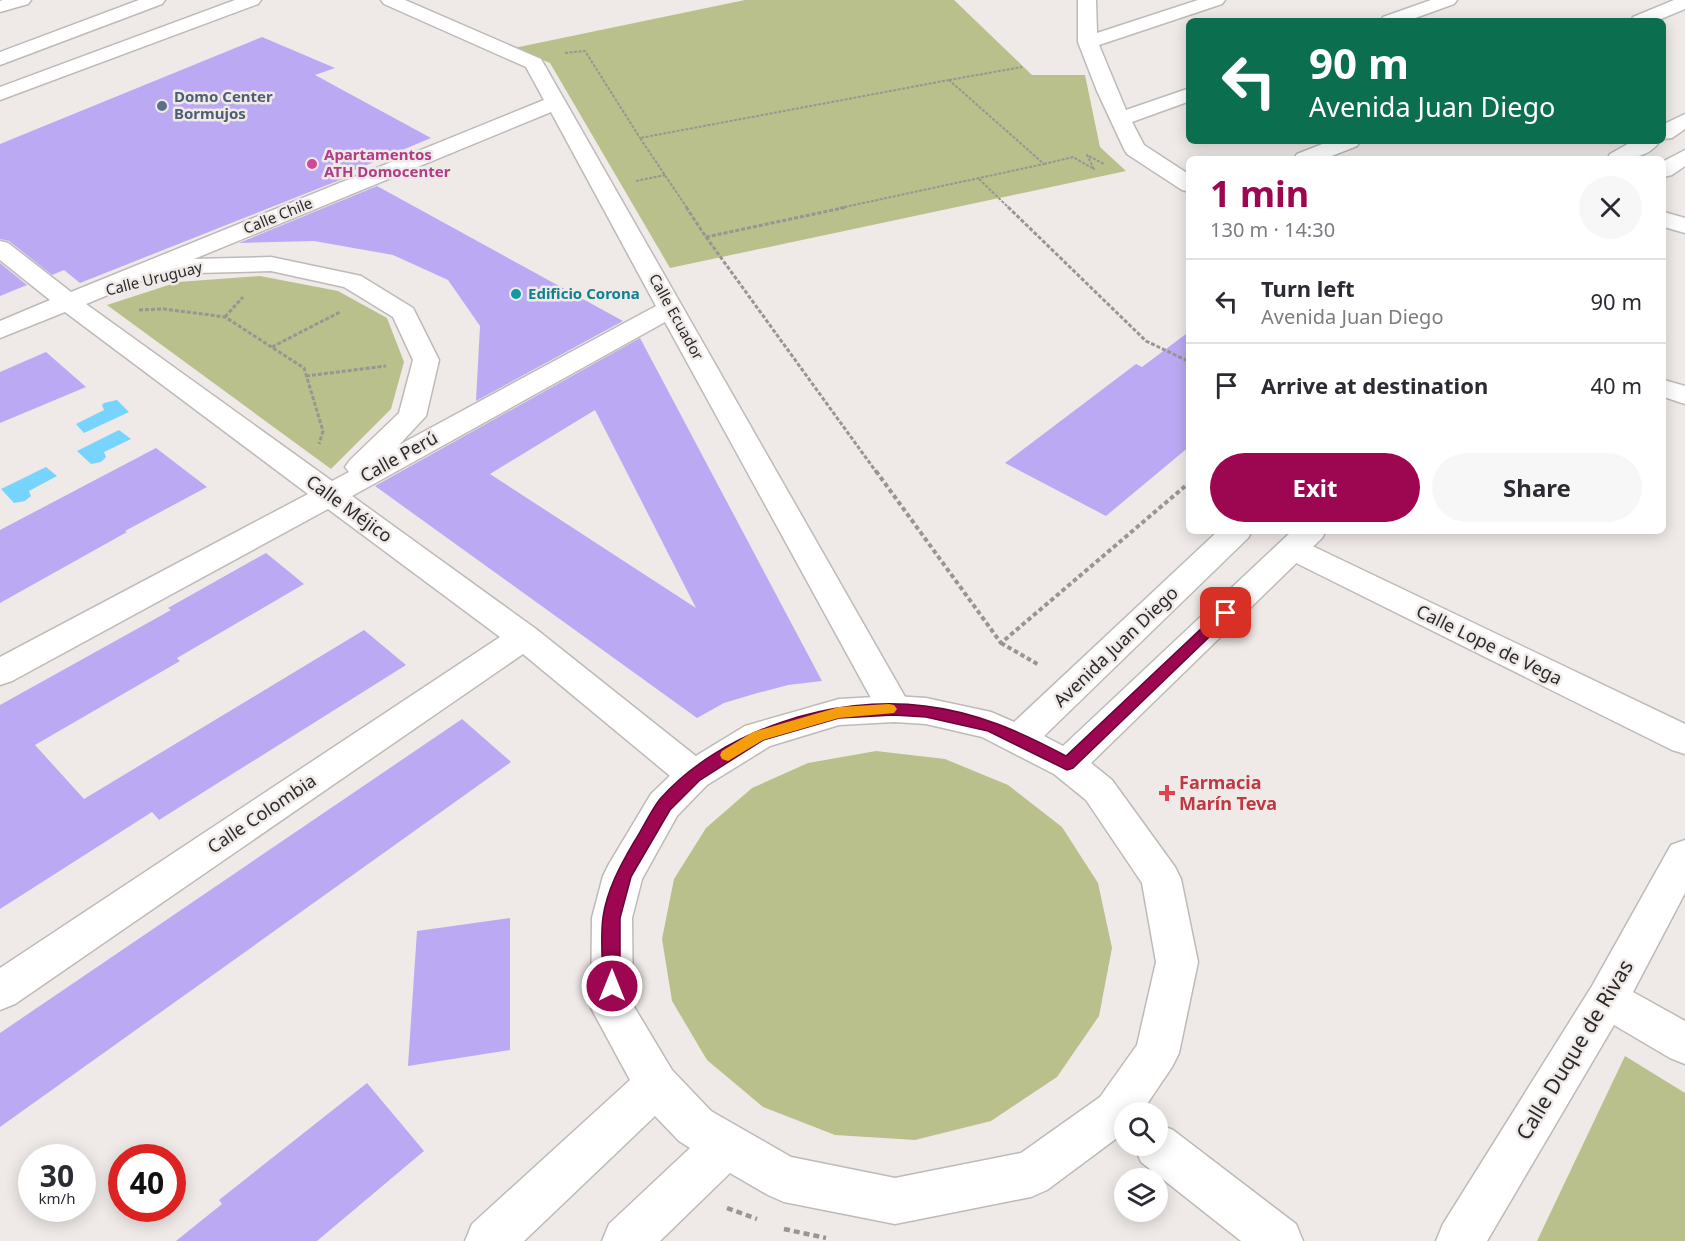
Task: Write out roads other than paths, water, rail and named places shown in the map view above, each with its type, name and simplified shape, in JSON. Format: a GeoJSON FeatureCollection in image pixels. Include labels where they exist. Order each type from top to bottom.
{"type":"FeatureCollection","features":[{"type":"Feature","properties":{"kind":"main road"},"geometry":{"type":"LineString","coordinates":[[0,8],[21,0]]}},
{"type":"Feature","properties":{"kind":"main road"},"geometry":{"type":"LineString","coordinates":[[0,59],[156,0]]}},
{"type":"Feature","properties":{"kind":"main road"},"geometry":{"type":"LineString","coordinates":[[0,94],[252,0]]}},
{"type":"Feature","properties":{"kind":"main road","name":"Calle Ecuador"},"geometry":{"type":"LineString","coordinates":[[390,0],[534,63],[894,709]]}},
{"type":"Feature","properties":{"kind":"main road"},"geometry":{"type":"LineString","coordinates":[[1087,0],[1089,42],[1107,91],[1135,149],[1186,182]]}},
{"type":"Feature","properties":{"kind":"main road"},"geometry":{"type":"LineString","coordinates":[[1089,42],[1216,0]]}},
{"type":"Feature","properties":{"kind":"main road"},"geometry":{"type":"LineString","coordinates":[[1398,18],[1448,0]]}},
{"type":"Feature","properties":{"kind":"main road"},"geometry":{"type":"LineString","coordinates":[[1647,18],[1685,2]]}},
{"type":"Feature","properties":{"kind":"main road"},"geometry":{"type":"LineString","coordinates":[[1121,119],[1186,95]]}},
{"type":"Feature","properties":{"kind":"main road","name":"Calle Chile"},"geometry":{"type":"LineString","coordinates":[[0,330],[77,309],[556,102]]}},
{"type":"Feature","properties":{"kind":"main road"},"geometry":{"type":"LineString","coordinates":[[1666,131],[1685,120]]}},
{"type":"Feature","properties":{"kind":"main road"},"geometry":{"type":"LineString","coordinates":[[1312,156],[1342,144]]}},
{"type":"Feature","properties":{"kind":"main road"},"geometry":{"type":"LineString","coordinates":[[1623,156],[1644,144]]}},
{"type":"Feature","properties":{"kind":"main road"},"geometry":{"type":"LineString","coordinates":[[1666,169],[1685,157]]}},
{"type":"Feature","properties":{"kind":"main road"},"geometry":{"type":"LineString","coordinates":[[1666,220],[1685,226]]}},
{"type":"Feature","properties":{"kind":"main road","name":"Calle Méjico"},"geometry":{"type":"LineString","coordinates":[[0,248],[77,309],[524,637],[694,775]]}},
{"type":"Feature","properties":{"kind":"main road","name":"Calle Uruguay"},"geometry":{"type":"LineString","coordinates":[[77,309],[196,266],[271,264],[352,281],[404,313],[426,360],[412,416],[319,487]]}},
{"type":"Feature","properties":{"kind":"main road","name":"Calle Perú"},"geometry":{"type":"LineString","coordinates":[[0,672],[319,487],[670,308]]}},
{"type":"Feature","properties":{"kind":"main road"},"geometry":{"type":"LineString","coordinates":[[1666,389],[1685,396]]}},
{"type":"Feature","properties":{"kind":"main road","name":"Avenida Juan Diego"},"geometry":{"type":"LineString","coordinates":[[1020,738],[1234,534]]}},
{"type":"Feature","properties":{"kind":"main road"},"geometry":{"type":"LineString","coordinates":[[1067,764],[1302,540]]}},
{"type":"Feature","properties":{"kind":"main road","name":"Calle Lope de Vega"},"geometry":{"type":"LineString","coordinates":[[1302,540],[1685,740]]}},
{"type":"Feature","properties":{"kind":"main road","name":"Calle Colombia"},"geometry":{"type":"LineString","coordinates":[[0,991],[524,637]]}},
{"type":"Feature","properties":{"kind":"main road"},"geometry":{"type":"LineString","coordinates":[[1114,1120],[1031,1174],[895,1201],[784,1179],[695,1126],[656,1085],[612,1008],[612,918],[623,876],[664,805],[694,775],[758,736],[839,712],[894,709],[926,711],[980,723],[1020,738],[1067,764],[1099,790],[1161,879],[1177,962],[1157,1053],[1128,1102]]}},
{"type":"Feature","properties":{"kind":"main road","name":"Calle Duque de Rivas"},"geometry":{"type":"LineString","coordinates":[[1460,1241],[1607,999],[1685,856]]}},
{"type":"Feature","properties":{"kind":"main road"},"geometry":{"type":"LineString","coordinates":[[1607,999],[1685,1044]]}},
{"type":"Feature","properties":{"kind":"main road"},"geometry":{"type":"LineString","coordinates":[[489,1241],[656,1085]]}},
{"type":"Feature","properties":{"kind":"main road"},"geometry":{"type":"LineString","coordinates":[[626,1241],[726,1145]]}},
{"type":"Feature","properties":{"kind":"main road"},"geometry":{"type":"LineString","coordinates":[[1168,1155],[1279,1241]]}},
{"type":"Feature","properties":{"kind":"water"},"geometry":{"type":"Polygon","coordinates":[[[117,400],[129,412],[84,433],[76,424],[104,410],[102,405],[104,403],[117,400]]]}},
{"type":"Feature","properties":{"kind":"water"},"geometry":{"type":"Polygon","coordinates":[[[119,430],[131,439],[104,452],[106,457],[101,462],[91,464],[77,451],[119,430]]]}},
{"type":"Feature","properties":{"kind":"water"},"geometry":{"type":"Polygon","coordinates":[[[46,467],[57,476],[29,491],[31,496],[25,501],[14,503],[1,489],[46,467]]]}},
{"type":"Feature","properties":{"kind":"place","name":"Domo Center Bormujos"},"geometry":{"type":"Point","coordinates":[162,106]}},
{"type":"Feature","properties":{"kind":"place","name":"Apartamentos ATH Domocenter"},"geometry":{"type":"Point","coordinates":[312,164]}},
{"type":"Feature","properties":{"kind":"place","name":"Edificio Corona"},"geometry":{"type":"Point","coordinates":[516,294]}},
{"type":"Feature","properties":{"kind":"place","name":"Farmacia Marín Teva"},"geometry":{"type":"Point","coordinates":[1167,793]}}]}
